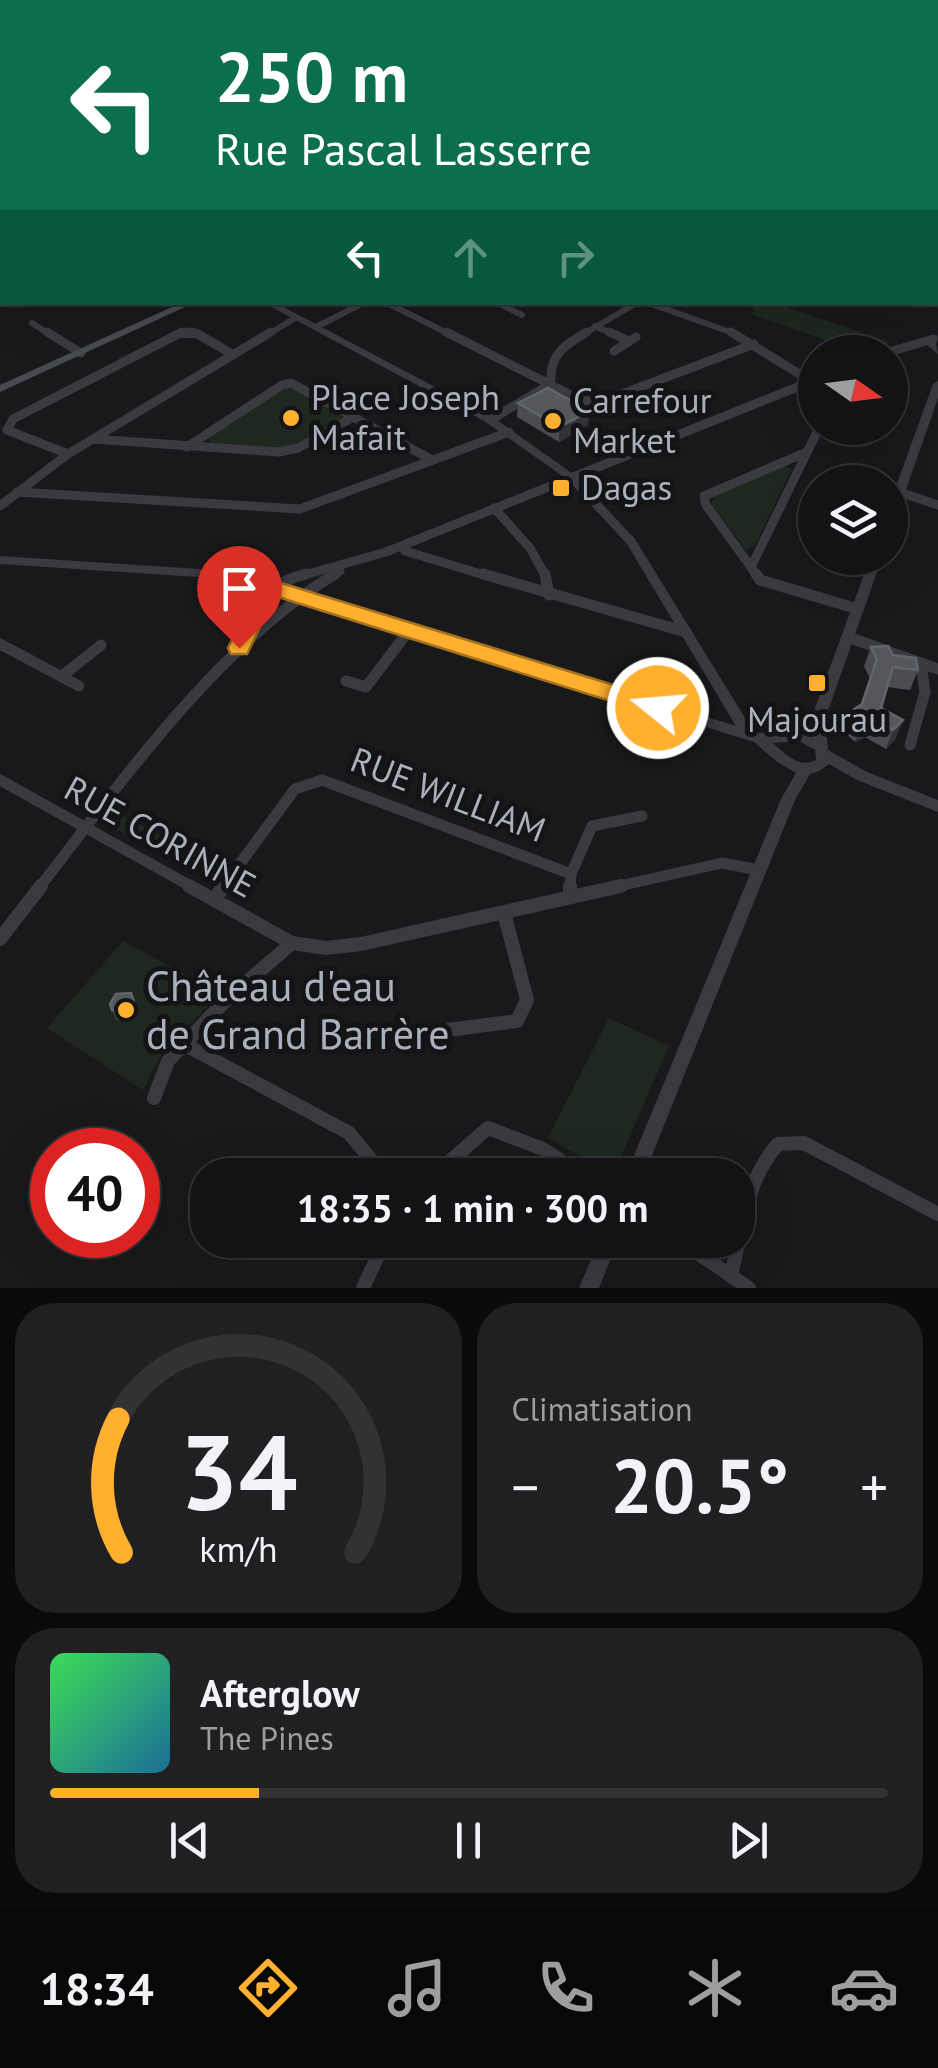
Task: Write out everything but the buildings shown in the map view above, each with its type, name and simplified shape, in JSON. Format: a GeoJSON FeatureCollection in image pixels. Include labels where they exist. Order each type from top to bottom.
{"type":"FeatureCollection","features":[{"type":"Feature","properties":{"kind":"main road"},"geometry":{"type":"LineString","coordinates":[[0,390],[185,305]]}},
{"type":"Feature","properties":{"kind":"street"},"geometry":{"type":"LineString","coordinates":[[271,305],[490,420],[572,478],[631,542],[725,698],[754,736]]}},
{"type":"Feature","properties":{"kind":"street"},"geometry":{"type":"LineString","coordinates":[[316,327],[359,305]]}},
{"type":"Feature","properties":{"kind":"street"},"geometry":{"type":"LineString","coordinates":[[391,305],[583,401],[606,400],[754,344]]}},
{"type":"Feature","properties":{"kind":"street"},"geometry":{"type":"LineString","coordinates":[[502,305],[522,314]]}},
{"type":"Feature","properties":{"kind":"street"},"geometry":{"type":"LineString","coordinates":[[551,384],[552,357],[633,305]]}},
{"type":"Feature","properties":{"kind":"street"},"geometry":{"type":"LineString","coordinates":[[654,305],[739,335],[798,372]]}},
{"type":"Feature","properties":{"kind":"street"},"geometry":{"type":"LineString","coordinates":[[0,506],[68,454],[295,318]]}},
{"type":"Feature","properties":{"kind":"street"},"geometry":{"type":"LineString","coordinates":[[32,323],[81,353]]}},
{"type":"Feature","properties":{"kind":"street"},"geometry":{"type":"LineString","coordinates":[[595,326],[632,339],[614,350]]}},
{"type":"Feature","properties":{"kind":"street"},"geometry":{"type":"LineString","coordinates":[[68,454],[8,430],[13,418],[184,332],[196,333],[232,354]]}},
{"type":"Feature","properties":{"kind":"street"},"geometry":{"type":"LineString","coordinates":[[908,345],[935,344]]}},
{"type":"Feature","properties":{"kind":"street"},"geometry":{"type":"LineString","coordinates":[[187,447],[282,385],[291,384],[432,460]]}},
{"type":"Feature","properties":{"kind":"street"},"geometry":{"type":"LineString","coordinates":[[490,420],[551,384]]}},
{"type":"Feature","properties":{"kind":"street"},"geometry":{"type":"LineString","coordinates":[[908,467],[938,384]]}},
{"type":"Feature","properties":{"kind":"street"},"geometry":{"type":"LineString","coordinates":[[292,593],[353,564],[798,388]]}},
{"type":"Feature","properties":{"kind":"street"},"geometry":{"type":"LineString","coordinates":[[93,439],[278,452],[298,448],[353,417]]}},
{"type":"Feature","properties":{"kind":"street"},"geometry":{"type":"LineString","coordinates":[[17,492],[300,508],[509,432]]}},
{"type":"Feature","properties":{"kind":"street"},"geometry":{"type":"LineString","coordinates":[[751,567],[811,445]]}},
{"type":"Feature","properties":{"kind":"street"},"geometry":{"type":"LineString","coordinates":[[808,451],[713,489],[704,496],[706,505],[760,580],[858,609]]}},
{"type":"Feature","properties":{"kind":"street"},"geometry":{"type":"LineString","coordinates":[[908,495],[938,505]]}},
{"type":"Feature","properties":{"kind":"street"},"geometry":{"type":"LineString","coordinates":[[494,508],[536,560],[550,586],[550,595]]}},
{"type":"Feature","properties":{"kind":"street"},"geometry":{"type":"LineString","coordinates":[[401,546],[405,551],[550,595],[686,632]]}},
{"type":"Feature","properties":{"kind":"street"},"geometry":{"type":"LineString","coordinates":[[0,560],[229,574],[754,736],[807,760],[862,776],[938,806]]}},
{"type":"Feature","properties":{"kind":"street"},"geometry":{"type":"LineString","coordinates":[[239,648],[268,586],[353,564]]}},
{"type":"Feature","properties":{"kind":"street"},"geometry":{"type":"LineString","coordinates":[[642,1158],[807,760],[870,575]]}},
{"type":"Feature","properties":{"kind":"street"},"geometry":{"type":"LineString","coordinates":[[0,939],[85,828],[304,576]]}},
{"type":"Feature","properties":{"kind":"street"},"geometry":{"type":"LineString","coordinates":[[346,681],[366,687],[410,629]]}},
{"type":"Feature","properties":{"kind":"street"},"geometry":{"type":"LineString","coordinates":[[848,637],[938,670]]}},
{"type":"Feature","properties":{"kind":"street"},"geometry":{"type":"LineString","coordinates":[[0,644],[80,686]]}},
{"type":"Feature","properties":{"kind":"street"},"geometry":{"type":"LineString","coordinates":[[62,676],[102,645]]}},
{"type":"Feature","properties":{"kind":"street"},"geometry":{"type":"LineString","coordinates":[[910,745],[925,692],[921,664]]}},
{"type":"Feature","properties":{"kind":"street"},"geometry":{"type":"LineString","coordinates":[[700,720],[714,714],[725,698]]}},
{"type":"Feature","properties":{"kind":"street"},"geometry":{"type":"LineString","coordinates":[[807,760],[779,746],[818,719]]}},
{"type":"Feature","properties":{"kind":"street"},"geometry":{"type":"LineString","coordinates":[[754,736],[807,737],[807,760]]}},
{"type":"Feature","properties":{"kind":"street","name":"RUE CORINNE"},"geometry":{"type":"LineString","coordinates":[[0,780],[292,943]]}},
{"type":"Feature","properties":{"kind":"street","name":"RUE WILLIAM"},"geometry":{"type":"LineString","coordinates":[[215,898],[295,790],[322,780],[571,874],[570,897]]}},
{"type":"Feature","properties":{"kind":"street"},"geometry":{"type":"LineString","coordinates":[[571,874],[592,826],[642,816]]}},
{"type":"Feature","properties":{"kind":"street"},"geometry":{"type":"LineString","coordinates":[[154,1098],[168,1061],[227,998],[292,943],[326,948],[362,944],[722,863],[759,870]]}},
{"type":"Feature","properties":{"kind":"street"},"geometry":{"type":"LineString","coordinates":[[448,1030],[516,1022],[527,1000],[504,913]]}},
{"type":"Feature","properties":{"kind":"street"},"geometry":{"type":"LineString","coordinates":[[184,1044],[350,1132],[371,1158]]}},
{"type":"Feature","properties":{"kind":"street"},"geometry":{"type":"LineString","coordinates":[[454,1158],[488,1128],[557,1158]]}},
{"type":"Feature","properties":{"kind":"street"},"geometry":{"type":"LineString","coordinates":[[731,1274],[744,1236],[752,1182],[762,1159],[778,1144],[804,1144],[938,1214]]}},
{"type":"Feature","properties":{"kind":"street"},"geometry":{"type":"LineString","coordinates":[[363,1288],[377,1258]]}},
{"type":"Feature","properties":{"kind":"street"},"geometry":{"type":"LineString","coordinates":[[590,1288],[602,1258]]}},
{"type":"Feature","properties":{"kind":"street"},"geometry":{"type":"LineString","coordinates":[[706,1258],[749,1288]]}},
{"type":"Feature","properties":{"kind":"green space"},"geometry":{"type":"Polygon","coordinates":[[[748,305],[783,306],[870,335],[811,335],[750,314],[755,311],[748,305]]]}},
{"type":"Feature","properties":{"kind":"green space","name":"Place Joseph Mafait"},"geometry":{"type":"Polygon","coordinates":[[[286,388],[295,388],[341,414],[341,420],[287,448],[212,445],[208,437],[286,388]]]}},
{"type":"Feature","properties":{"kind":"green space"},"geometry":{"type":"Polygon","coordinates":[[[782,465],[792,469],[755,545],[746,550],[711,504],[716,493],[782,465]]]}},
{"type":"Feature","properties":{"kind":"green space"},"geometry":{"type":"Polygon","coordinates":[[[124,803],[122,816],[171,840],[161,855],[113,827],[124,803]]]}},
{"type":"Feature","properties":{"kind":"green space"},"geometry":{"type":"Polygon","coordinates":[[[123,941],[221,993],[163,1051],[143,1090],[47,1028],[123,941]]]}},
{"type":"Feature","properties":{"kind":"green space"},"geometry":{"type":"Polygon","coordinates":[[[609,1018],[669,1046],[620,1158],[583,1158],[548,1138],[609,1018]]]}},
{"type":"Feature","properties":{"kind":"place","name":"Place Joseph Mafait"},"geometry":{"type":"Point","coordinates":[291,418]}},
{"type":"Feature","properties":{"kind":"place","name":"Carrefour Market"},"geometry":{"type":"Point","coordinates":[553,421]}},
{"type":"Feature","properties":{"kind":"place","name":"Dagas"},"geometry":{"type":"Point","coordinates":[561,488]}},
{"type":"Feature","properties":{"kind":"place","name":"Majourau"},"geometry":{"type":"Point","coordinates":[817,683]}},
{"type":"Feature","properties":{"kind":"place","name":"Château d'eau de Grand Barrère"},"geometry":{"type":"Point","coordinates":[126,1010]}},
{"type":"Feature","properties":{"kind":"route"},"geometry":{"type":"LineString","coordinates":[[239,648],[268,586],[658,708]]}}]}
